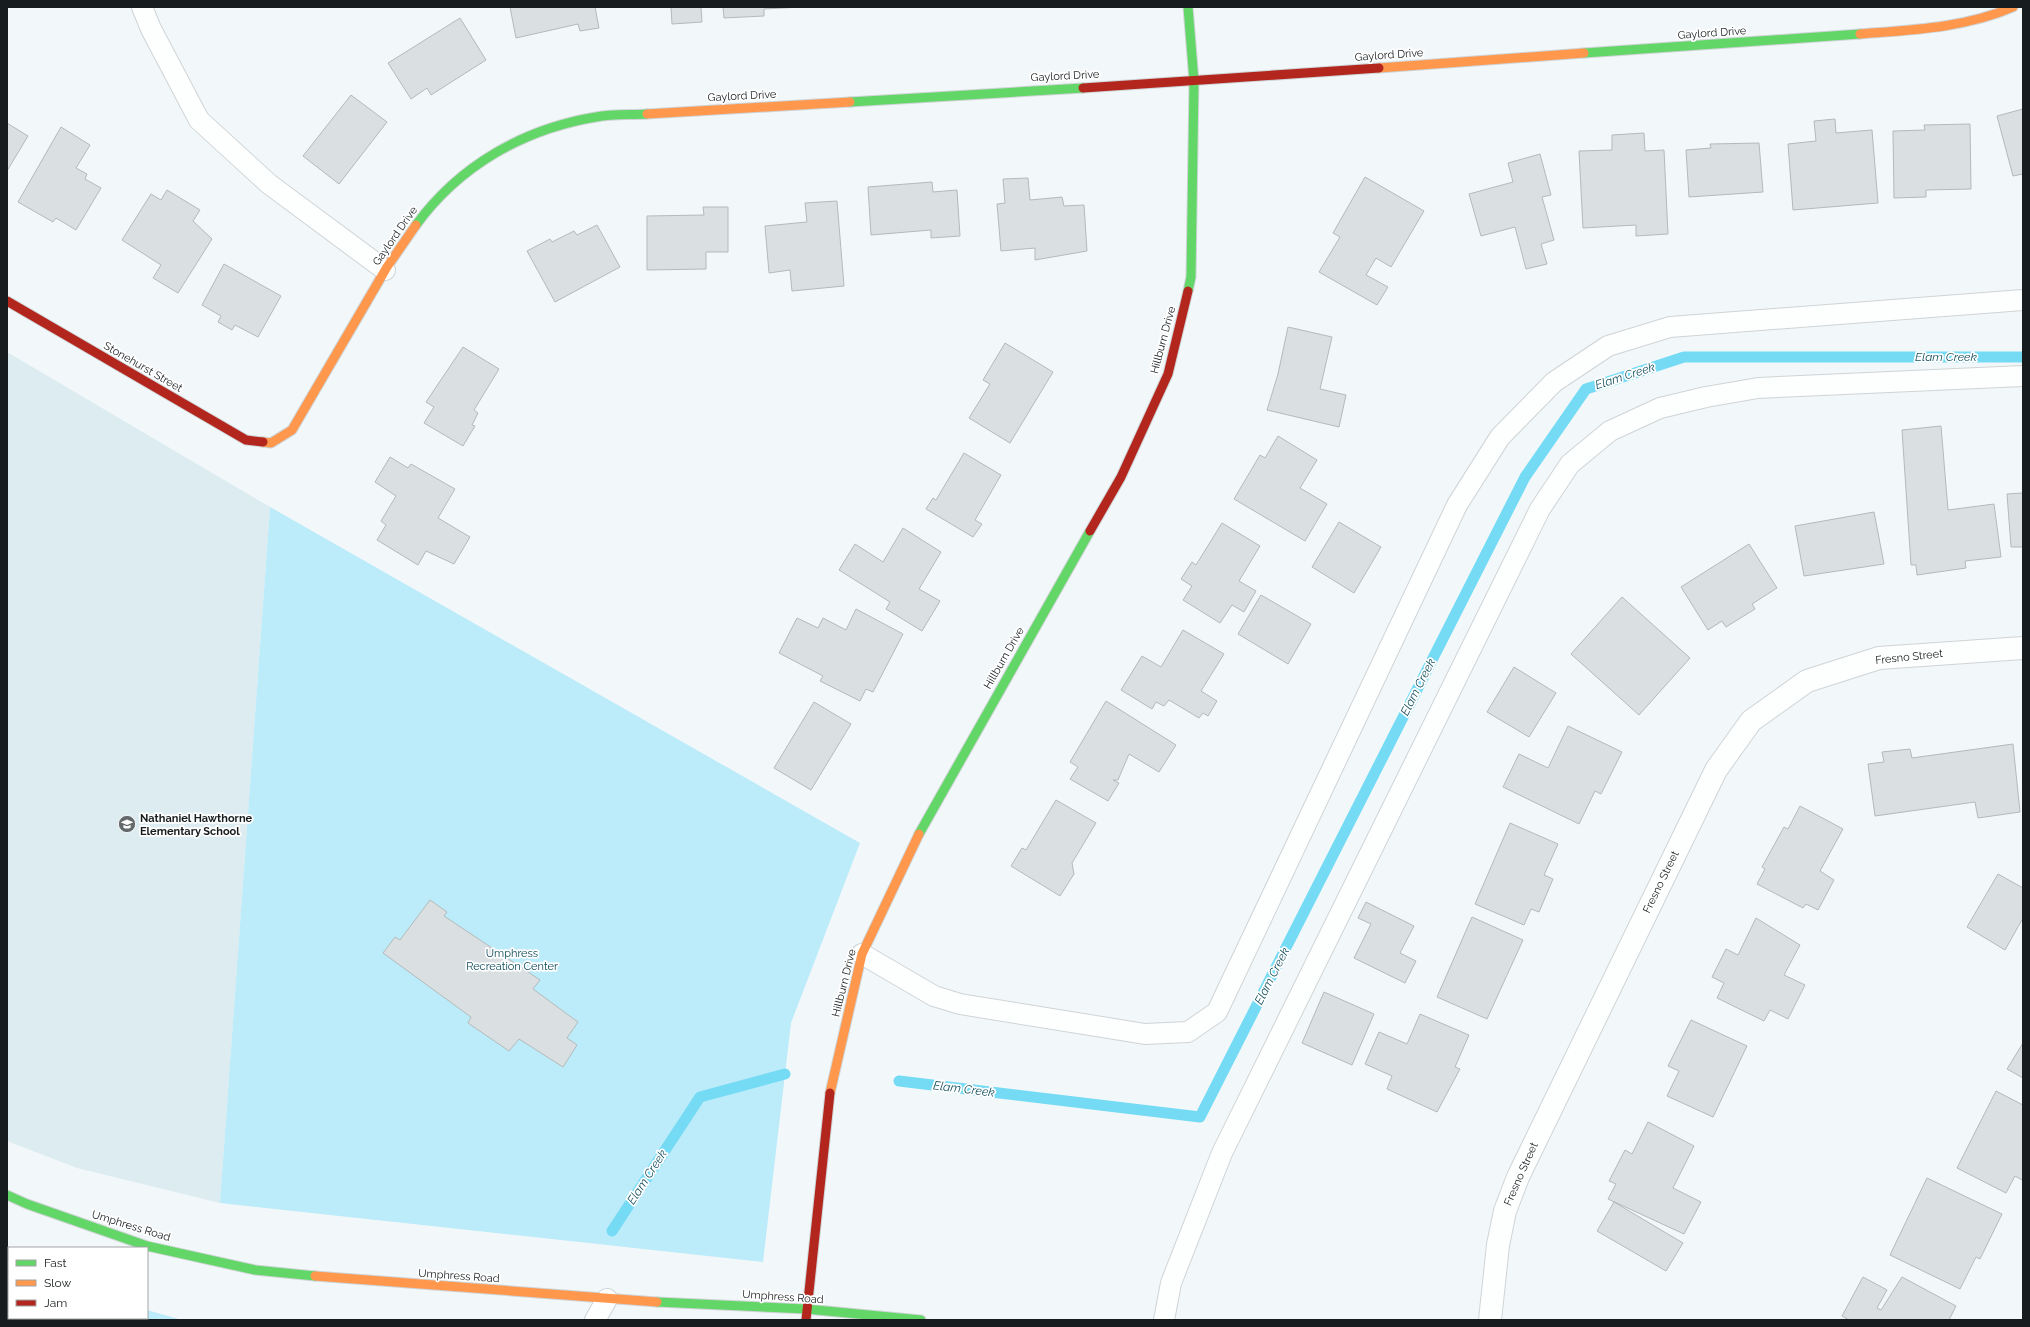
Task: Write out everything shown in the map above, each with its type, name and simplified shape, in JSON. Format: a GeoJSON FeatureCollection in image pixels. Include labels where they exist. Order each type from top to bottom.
{"type":"FeatureCollection","features":[{"type":"Feature","properties":{"kind":"street","name":"Hillburn Drive"},"geometry":{"type":"LineString","coordinates":[[806,1320],[829,1099],[862,954],[910,849],[1120,477],[1168,374],[1191,277],[1194,81],[1188,7]]}},
{"type":"Feature","properties":{"kind":"street","name":"Gaylord Drive"},"geometry":{"type":"LineString","coordinates":[[271,443],[292,430],[386,270],[420,218],[458,177],[504,146],[548,130],[596,117],[1194,81],[1929,30],[1995,15],[2013,7]]}},
{"type":"Feature","properties":{"kind":"street","name":"Stonehurst Street"},"geometry":{"type":"LineString","coordinates":[[7,301],[246,440],[271,443]]}},
{"type":"Feature","properties":{"kind":"street","name":"Fresno Street"},"geometry":{"type":"LineString","coordinates":[[1490,1320],[1498,1245],[1504,1211],[1518,1177],[1716,770],[1751,721],[1806,681],[1879,658],[2023,648]]}},
{"type":"Feature","properties":{"kind":"street","name":"Umphress Road"},"geometry":{"type":"LineString","coordinates":[[7,1195],[27,1204],[147,1246],[255,1270],[296,1276],[607,1299],[806,1310],[921,1320]]}},
{"type":"Feature","properties":{"kind":"lane"},"geometry":{"type":"LineString","coordinates":[[142,7],[151,29],[199,120],[269,184],[386,270]]}},
{"type":"Feature","properties":{"kind":"lane"},"geometry":{"type":"LineString","coordinates":[[862,954],[934,996],[960,1004],[1146,1034],[1188,1032],[1217,1012],[1457,505],[1500,437],[1554,382],[1608,346],[1670,327],[2023,300]]}},
{"type":"Feature","properties":{"kind":"lane"},"geometry":{"type":"LineString","coordinates":[[1164,1320],[1172,1283],[1222,1153],[1540,509],[1570,464],[1610,431],[1660,408],[1706,397],[1758,388],[2023,376]]}},
{"type":"Feature","properties":{"kind":"lane"},"geometry":{"type":"LineString","coordinates":[[595,1320],[607,1299]]}},
{"type":"Feature","properties":{"kind":"shaded area","name":"Nathaniel Hawthorne Elementary School"},"geometry":{"type":"Polygon","coordinates":[[[7,352],[270,507],[220,1203],[77,1168],[7,1141],[7,352]]]}},
{"type":"Feature","properties":{"kind":"green space","name":"Umphress Recreation Center"},"geometry":{"type":"Polygon","coordinates":[[[270,507],[860,843],[791,1023],[763,1262],[220,1203],[270,507]]]}},
{"type":"Feature","properties":{"kind":"green space"},"geometry":{"type":"Polygon","coordinates":[[[7,1265],[8,1319],[148,1319],[148,1310],[182,1320],[7,1320],[7,1265]]]}},
{"type":"Feature","properties":{"kind":"building"},"geometry":{"type":"Polygon","coordinates":[[[510,7],[595,7],[599,28],[580,31],[578,24],[516,38],[510,7]]]}},
{"type":"Feature","properties":{"kind":"building"},"geometry":{"type":"Polygon","coordinates":[[[671,7],[701,7],[702,22],[672,24],[671,7]]]}},
{"type":"Feature","properties":{"kind":"building"},"geometry":{"type":"Polygon","coordinates":[[[723,7],[801,7],[764,9],[764,16],[724,18],[723,7]]]}},
{"type":"Feature","properties":{"kind":"building"},"geometry":{"type":"Polygon","coordinates":[[[460,18],[486,60],[431,95],[427,88],[411,99],[388,63],[460,18]]]}},
{"type":"Feature","properties":{"kind":"building"},"geometry":{"type":"Polygon","coordinates":[[[351,95],[387,122],[339,184],[303,156],[351,95]]]}},
{"type":"Feature","properties":{"kind":"building"},"geometry":{"type":"Polygon","coordinates":[[[2023,109],[2023,174],[2013,176],[1997,116],[2023,109]]]}},
{"type":"Feature","properties":{"kind":"building"},"geometry":{"type":"Polygon","coordinates":[[[1835,119],[1836,133],[1872,130],[1878,203],[1793,210],[1788,144],[1816,141],[1814,121],[1835,119]]]}},
{"type":"Feature","properties":{"kind":"building"},"geometry":{"type":"Polygon","coordinates":[[[7,123],[28,136],[7,171],[7,123]]]}},
{"type":"Feature","properties":{"kind":"building"},"geometry":{"type":"Polygon","coordinates":[[[1970,124],[1971,189],[1926,190],[1926,197],[1894,198],[1893,131],[1925,130],[1924,125],[1970,124]]]}},
{"type":"Feature","properties":{"kind":"building"},"geometry":{"type":"Polygon","coordinates":[[[61,127],[90,145],[76,168],[87,174],[85,179],[101,188],[76,230],[56,218],[53,222],[18,202],[61,127]]]}},
{"type":"Feature","properties":{"kind":"building"},"geometry":{"type":"Polygon","coordinates":[[[1644,133],[1645,151],[1664,150],[1668,234],[1636,236],[1636,225],[1583,228],[1579,151],[1612,150],[1612,135],[1644,133]]]}},
{"type":"Feature","properties":{"kind":"building"},"geometry":{"type":"Polygon","coordinates":[[[1759,143],[1763,192],[1689,197],[1686,150],[1711,148],[1710,144],[1759,143]]]}},
{"type":"Feature","properties":{"kind":"building"},"geometry":{"type":"Polygon","coordinates":[[[1540,154],[1551,195],[1542,197],[1554,240],[1541,244],[1547,264],[1526,269],[1515,227],[1481,236],[1469,194],[1513,182],[1508,163],[1540,154]]]}},
{"type":"Feature","properties":{"kind":"building"},"geometry":{"type":"Polygon","coordinates":[[[1365,177],[1424,211],[1391,267],[1376,258],[1366,275],[1388,287],[1377,305],[1319,272],[1340,237],[1333,233],[1365,177]]]}},
{"type":"Feature","properties":{"kind":"building"},"geometry":{"type":"Polygon","coordinates":[[[1028,178],[1030,200],[1062,197],[1064,206],[1084,205],[1087,251],[1035,260],[1035,248],[1001,251],[997,204],[1005,203],[1003,179],[1028,178]]]}},
{"type":"Feature","properties":{"kind":"building"},"geometry":{"type":"Polygon","coordinates":[[[932,182],[933,192],[957,190],[960,236],[931,238],[931,230],[871,235],[868,187],[932,182]]]}},
{"type":"Feature","properties":{"kind":"building"},"geometry":{"type":"Polygon","coordinates":[[[167,190],[200,210],[193,221],[212,239],[178,293],[153,278],[161,265],[122,240],[151,194],[161,200],[167,190]]]}},
{"type":"Feature","properties":{"kind":"building"},"geometry":{"type":"Polygon","coordinates":[[[837,201],[844,286],[792,291],[790,270],[769,273],[765,226],[807,222],[805,203],[837,201]]]}},
{"type":"Feature","properties":{"kind":"building"},"geometry":{"type":"Polygon","coordinates":[[[703,207],[728,207],[728,252],[706,252],[706,269],[647,270],[647,216],[704,215],[703,207]]]}},
{"type":"Feature","properties":{"kind":"building"},"geometry":{"type":"Polygon","coordinates":[[[597,225],[620,267],[555,302],[527,251],[550,239],[552,242],[574,231],[577,235],[597,225]]]}},
{"type":"Feature","properties":{"kind":"building"},"geometry":{"type":"Polygon","coordinates":[[[224,264],[281,296],[258,337],[235,325],[232,330],[218,322],[221,316],[202,305],[224,264]]]}},
{"type":"Feature","properties":{"kind":"building"},"geometry":{"type":"Polygon","coordinates":[[[1288,327],[1332,337],[1320,389],[1346,395],[1339,427],[1267,410],[1278,374],[1288,327]]]}},
{"type":"Feature","properties":{"kind":"building"},"geometry":{"type":"Polygon","coordinates":[[[1005,343],[1053,372],[1010,443],[969,418],[990,384],[983,380],[1005,343]]]}},
{"type":"Feature","properties":{"kind":"building"},"geometry":{"type":"Polygon","coordinates":[[[463,347],[499,369],[474,410],[478,413],[472,425],[475,426],[463,446],[424,423],[434,407],[426,402],[463,347]]]}},
{"type":"Feature","properties":{"kind":"building"},"geometry":{"type":"Polygon","coordinates":[[[1941,426],[1948,510],[1994,504],[2001,557],[1965,561],[1966,568],[1917,575],[1916,565],[1911,565],[1902,430],[1941,426]]]}},
{"type":"Feature","properties":{"kind":"building"},"geometry":{"type":"Polygon","coordinates":[[[1278,436],[1317,460],[1300,488],[1327,504],[1305,541],[1234,499],[1260,455],[1265,458],[1278,436]]]}},
{"type":"Feature","properties":{"kind":"building"},"geometry":{"type":"Polygon","coordinates":[[[964,453],[1001,475],[975,520],[982,524],[973,537],[926,509],[933,498],[936,500],[964,453]]]}},
{"type":"Feature","properties":{"kind":"building"},"geometry":{"type":"Polygon","coordinates":[[[390,457],[408,468],[411,464],[455,489],[438,518],[470,537],[454,564],[426,551],[418,565],[377,540],[386,525],[381,521],[396,496],[375,482],[390,457]]]}},
{"type":"Feature","properties":{"kind":"building"},"geometry":{"type":"Polygon","coordinates":[[[2023,493],[2023,547],[2011,547],[2007,494],[2023,493]]]}},
{"type":"Feature","properties":{"kind":"building"},"geometry":{"type":"Polygon","coordinates":[[[1874,512],[1884,564],[1804,576],[1795,526],[1874,512]]]}},
{"type":"Feature","properties":{"kind":"building"},"geometry":{"type":"Polygon","coordinates":[[[1339,522],[1381,547],[1354,593],[1312,567],[1339,522]]]}},
{"type":"Feature","properties":{"kind":"building"},"geometry":{"type":"Polygon","coordinates":[[[1222,523],[1260,546],[1239,581],[1256,591],[1244,612],[1232,605],[1220,623],[1183,600],[1192,586],[1181,579],[1192,562],[1196,565],[1222,523]]]}},
{"type":"Feature","properties":{"kind":"building"},"geometry":{"type":"Polygon","coordinates":[[[903,528],[941,552],[919,589],[940,601],[922,631],[886,609],[890,602],[839,570],[855,544],[883,562],[903,528]]]}},
{"type":"Feature","properties":{"kind":"building"},"geometry":{"type":"Polygon","coordinates":[[[1749,544],[1777,588],[1752,604],[1755,609],[1726,627],[1722,621],[1708,630],[1681,587],[1749,544]]]}},
{"type":"Feature","properties":{"kind":"building"},"geometry":{"type":"Polygon","coordinates":[[[1261,595],[1311,624],[1288,664],[1238,634],[1261,595]]]}},
{"type":"Feature","properties":{"kind":"building"},"geometry":{"type":"Polygon","coordinates":[[[1622,597],[1690,658],[1639,715],[1571,654],[1622,597]]]}},
{"type":"Feature","properties":{"kind":"building"},"geometry":{"type":"Polygon","coordinates":[[[856,609],[903,634],[873,692],[866,689],[860,701],[820,681],[823,676],[779,653],[797,618],[818,628],[823,618],[846,630],[856,609]]]}},
{"type":"Feature","properties":{"kind":"building"},"geometry":{"type":"Polygon","coordinates":[[[1183,630],[1224,654],[1201,691],[1217,701],[1208,716],[1203,713],[1199,718],[1169,700],[1164,706],[1156,702],[1152,709],[1121,690],[1142,656],[1161,667],[1183,630]]]}},
{"type":"Feature","properties":{"kind":"building"},"geometry":{"type":"Polygon","coordinates":[[[1514,667],[1556,693],[1529,737],[1487,712],[1514,667]]]}},
{"type":"Feature","properties":{"kind":"building"},"geometry":{"type":"Polygon","coordinates":[[[1106,701],[1176,745],[1159,772],[1129,754],[1118,780],[1113,780],[1119,783],[1108,801],[1070,779],[1078,767],[1070,762],[1106,701]]]}},
{"type":"Feature","properties":{"kind":"building"},"geometry":{"type":"Polygon","coordinates":[[[814,702],[851,724],[811,790],[774,768],[814,702]]]}},
{"type":"Feature","properties":{"kind":"building"},"geometry":{"type":"Polygon","coordinates":[[[1568,726],[1622,752],[1601,794],[1595,791],[1579,824],[1503,787],[1519,754],[1548,768],[1568,726]]]}},
{"type":"Feature","properties":{"kind":"building"},"geometry":{"type":"Polygon","coordinates":[[[2013,744],[2020,812],[1978,818],[1975,802],[1875,816],[1868,764],[1884,762],[1882,752],[1910,749],[1912,758],[2013,744]]]}},
{"type":"Feature","properties":{"kind":"building"},"geometry":{"type":"Polygon","coordinates":[[[1056,800],[1096,823],[1072,863],[1074,874],[1060,896],[1011,866],[1022,848],[1026,850],[1056,800]]]}},
{"type":"Feature","properties":{"kind":"building"},"geometry":{"type":"Polygon","coordinates":[[[1800,806],[1843,829],[1820,871],[1834,880],[1818,910],[1806,904],[1803,908],[1757,884],[1765,869],[1762,867],[1784,827],[1788,829],[1800,806]]]}},
{"type":"Feature","properties":{"kind":"building"},"geometry":{"type":"Polygon","coordinates":[[[1510,823],[1558,844],[1544,875],[1553,879],[1539,912],[1531,909],[1524,925],[1475,904],[1510,823]]]}},
{"type":"Feature","properties":{"kind":"building"},"geometry":{"type":"Polygon","coordinates":[[[1998,874],[2023,888],[2023,918],[2005,950],[1967,927],[1998,874]]]}},
{"type":"Feature","properties":{"kind":"building"},"geometry":{"type":"Polygon","coordinates":[[[430,900],[447,912],[444,916],[540,980],[533,989],[578,1022],[567,1038],[577,1045],[563,1067],[519,1039],[509,1051],[468,1023],[471,1017],[383,953],[395,937],[400,940],[430,900]]]}},
{"type":"Feature","properties":{"kind":"building"},"geometry":{"type":"Polygon","coordinates":[[[1366,902],[1414,926],[1400,953],[1416,961],[1405,983],[1354,958],[1371,924],[1358,918],[1366,902]]]}},
{"type":"Feature","properties":{"kind":"building"},"geometry":{"type":"Polygon","coordinates":[[[1472,917],[1523,940],[1487,1019],[1437,997],[1472,917]]]}},
{"type":"Feature","properties":{"kind":"building"},"geometry":{"type":"Polygon","coordinates":[[[1756,918],[1800,945],[1784,975],[1805,985],[1788,1019],[1770,1010],[1764,1021],[1717,998],[1724,983],[1712,977],[1726,949],[1738,955],[1756,918]]]}},
{"type":"Feature","properties":{"kind":"building"},"geometry":{"type":"Polygon","coordinates":[[[1324,992],[1374,1014],[1352,1065],[1302,1043],[1324,992]]]}},
{"type":"Feature","properties":{"kind":"building"},"geometry":{"type":"Polygon","coordinates":[[[1420,1014],[1469,1035],[1455,1067],[1460,1069],[1437,1112],[1387,1089],[1392,1076],[1365,1064],[1379,1032],[1407,1044],[1420,1014]]]}},
{"type":"Feature","properties":{"kind":"building"},"geometry":{"type":"Polygon","coordinates":[[[1691,1020],[1747,1046],[1713,1117],[1667,1096],[1679,1071],[1668,1066],[1691,1020]]]}},
{"type":"Feature","properties":{"kind":"building"},"geometry":{"type":"Polygon","coordinates":[[[2023,1043],[2023,1078],[2007,1069],[2023,1043]]]}},
{"type":"Feature","properties":{"kind":"building"},"geometry":{"type":"Polygon","coordinates":[[[1996,1091],[2023,1105],[2023,1178],[2022,1180],[2015,1176],[2006,1193],[1957,1168],[1996,1091]]]}},
{"type":"Feature","properties":{"kind":"building"},"geometry":{"type":"Polygon","coordinates":[[[1648,1122],[1694,1146],[1673,1188],[1701,1202],[1684,1234],[1608,1199],[1616,1184],[1609,1181],[1625,1150],[1632,1154],[1648,1122]]]}},
{"type":"Feature","properties":{"kind":"building"},"geometry":{"type":"Polygon","coordinates":[[[1927,1178],[2002,1214],[1980,1259],[1976,1257],[1960,1289],[1890,1255],[1927,1178]]]}},
{"type":"Feature","properties":{"kind":"building"},"geometry":{"type":"Polygon","coordinates":[[[1614,1202],[1683,1243],[1666,1271],[1597,1231],[1614,1202]]]}},
{"type":"Feature","properties":{"kind":"building"},"geometry":{"type":"Polygon","coordinates":[[[1863,1277],[1887,1290],[1877,1308],[1881,1310],[1902,1277],[1956,1306],[1949,1320],[1849,1320],[1842,1316],[1863,1277]]]}},
{"type":"Feature","properties":{"kind":"waterway","name":"Elam Creek"},"geometry":{"type":"LineString","coordinates":[[899,1081],[1200,1117],[1525,477],[1586,389],[1684,357],[2023,357]]}},
{"type":"Feature","properties":{"kind":"waterway","name":"Elam Creek"},"geometry":{"type":"LineString","coordinates":[[612,1231],[700,1097],[785,1074]]}},
{"type":"Feature","properties":{"kind":"traffic: fast"},"geometry":{"type":"LineString","coordinates":[[1188,7],[1194,81],[1191,277],[1188,291]]}},
{"type":"Feature","properties":{"kind":"traffic: fast"},"geometry":{"type":"LineString","coordinates":[[1584,53],[1860,34]]}},
{"type":"Feature","properties":{"kind":"traffic: fast"},"geometry":{"type":"LineString","coordinates":[[850,102],[1083,88]]}},
{"type":"Feature","properties":{"kind":"traffic: fast"},"geometry":{"type":"LineString","coordinates":[[416,225],[433,204],[452,185],[495,153],[518,141],[543,131],[596,117],[647,114]]}},
{"type":"Feature","properties":{"kind":"traffic: fast"},"geometry":{"type":"LineString","coordinates":[[919,834],[1090,531]]}},
{"type":"Feature","properties":{"kind":"traffic: fast"},"geometry":{"type":"LineString","coordinates":[[7,1195],[27,1204],[147,1246],[255,1270],[315,1276]]}},
{"type":"Feature","properties":{"kind":"traffic: fast"},"geometry":{"type":"LineString","coordinates":[[657,1302],[806,1309],[921,1320]]}},
{"type":"Feature","properties":{"kind":"traffic: slow"},"geometry":{"type":"LineString","coordinates":[[1860,34],[1957,24],[1976,20],[2013,7]]}},
{"type":"Feature","properties":{"kind":"traffic: slow"},"geometry":{"type":"LineString","coordinates":[[1379,68],[1584,53]]}},
{"type":"Feature","properties":{"kind":"traffic: slow"},"geometry":{"type":"LineString","coordinates":[[647,114],[850,102]]}},
{"type":"Feature","properties":{"kind":"traffic: slow"},"geometry":{"type":"LineString","coordinates":[[263,442],[271,443],[292,430],[387,267],[416,225]]}},
{"type":"Feature","properties":{"kind":"traffic: slow"},"geometry":{"type":"LineString","coordinates":[[830,1093],[862,954],[919,834]]}},
{"type":"Feature","properties":{"kind":"traffic: slow"},"geometry":{"type":"LineString","coordinates":[[315,1276],[657,1302]]}},
{"type":"Feature","properties":{"kind":"traffic: jam"},"geometry":{"type":"LineString","coordinates":[[1083,88],[1379,68]]}},
{"type":"Feature","properties":{"kind":"traffic: jam"},"geometry":{"type":"LineString","coordinates":[[1090,531],[1121,477],[1168,374],[1188,291]]}},
{"type":"Feature","properties":{"kind":"traffic: jam"},"geometry":{"type":"LineString","coordinates":[[7,301],[246,440],[263,442]]}},
{"type":"Feature","properties":{"kind":"traffic: jam"},"geometry":{"type":"LineString","coordinates":[[806,1320],[830,1093]]}},
{"type":"Feature","properties":{"kind":"place","name":"Nathaniel Hawthorne Elementary School"},"geometry":{"type":"Point","coordinates":[127,824]}}]}
